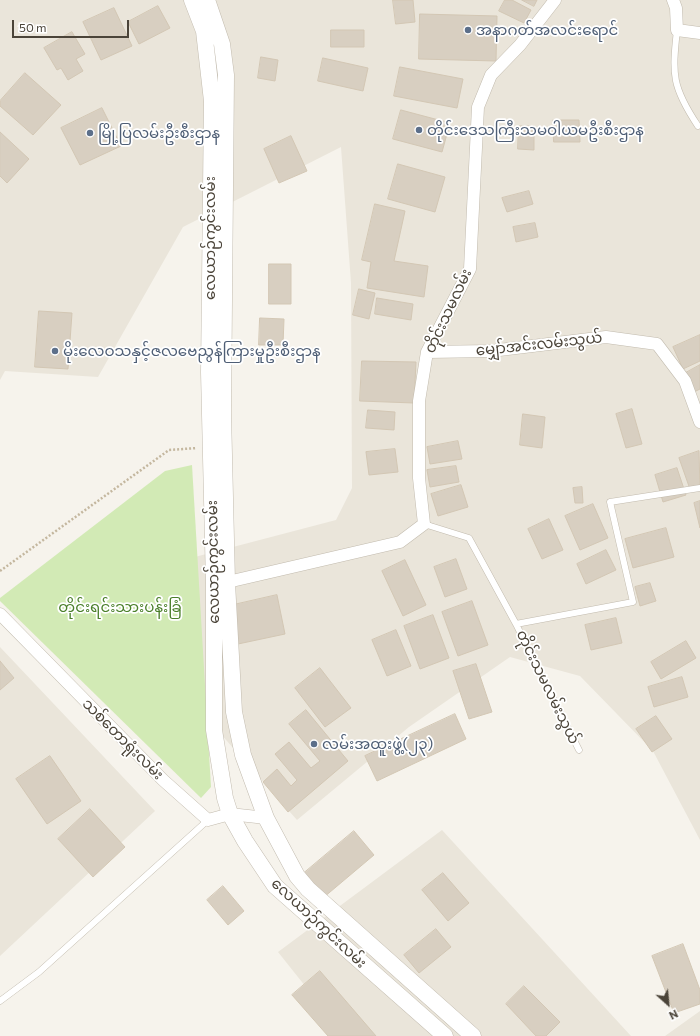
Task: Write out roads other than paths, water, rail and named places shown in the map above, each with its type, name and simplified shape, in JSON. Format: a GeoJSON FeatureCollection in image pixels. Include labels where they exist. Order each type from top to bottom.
{"type":"FeatureCollection","features":[{"type":"Feature","properties":{"kind":"street","name":"လေယာဉ်ကွင်းလမ်း"},"geometry":{"type":"LineString","coordinates":[[192,0],[204,31],[212,102],[209,372],[212,446],[220,584],[234,712],[243,755],[266,818],[297,876],[308,889],[473,1036]]}},
{"type":"Feature","properties":{"kind":"street","name":"လေယာဉ်ကွင်းလမ်း"},"geometry":{"type":"LineString","coordinates":[[207,0],[222,44],[226,74],[220,584],[214,730],[225,798],[230,814],[257,861],[275,886],[445,1036]]}},
{"type":"Feature","properties":{"kind":"street","name":"တိုင်းသမလမ်း"},"geometry":{"type":"LineString","coordinates":[[424,524],[420,478],[419,401],[427,352],[470,269],[478,107],[491,75],[520,45],[555,0]]}},
{"type":"Feature","properties":{"kind":"street"},"geometry":{"type":"LineString","coordinates":[[674,0],[678,30],[700,33]]}},
{"type":"Feature","properties":{"kind":"street","name":"မျှော်အင်းလမ်းသွယ်"},"geometry":{"type":"LineString","coordinates":[[427,352],[491,351],[606,337],[657,344],[685,380],[700,422]]}},
{"type":"Feature","properties":{"kind":"street"},"geometry":{"type":"LineString","coordinates":[[220,584],[400,542],[424,524]]}},
{"type":"Feature","properties":{"kind":"street","name":"သစ်တောရုံးလမ်း"},"geometry":{"type":"LineString","coordinates":[[0,614],[163,780],[208,820]]}},
{"type":"Feature","properties":{"kind":"street"},"geometry":{"type":"LineString","coordinates":[[208,820],[230,814],[266,818]]}},
{"type":"Feature","properties":{"kind":"lane"},"geometry":{"type":"LineString","coordinates":[[678,30],[674,57],[675,82],[683,104],[698,126]]}},
{"type":"Feature","properties":{"kind":"lane","name":"တိုင်းသမလမ်းသွယ်"},"geometry":{"type":"LineString","coordinates":[[516,624],[633,602],[610,502],[700,488]]}},
{"type":"Feature","properties":{"kind":"lane","name":"တိုင်းသမလမ်းသွယ်"},"geometry":{"type":"LineString","coordinates":[[424,524],[469,538],[516,624],[579,750]]}},
{"type":"Feature","properties":{"kind":"lane"},"geometry":{"type":"LineString","coordinates":[[0,1001],[39,972],[208,820]]}},
{"type":"Feature","properties":{"kind":"place","name":"အနာဂတ်အလင်းရောင်"},"geometry":{"type":"Point","coordinates":[468,30]}},
{"type":"Feature","properties":{"kind":"place","name":"တိုင်းဒေသကြီးသမဝါယမဦးစီးဌာန"},"geometry":{"type":"Point","coordinates":[419,130]}},
{"type":"Feature","properties":{"kind":"place","name":"မြို့ပြလမ်းဦးစီးဌာန"},"geometry":{"type":"Point","coordinates":[90,133]}},
{"type":"Feature","properties":{"kind":"place","name":"မိုးလေဝသနှင့်ဇလဗေညွန်ကြားမှုဦးစီးဌာန"},"geometry":{"type":"Point","coordinates":[55,351]}},
{"type":"Feature","properties":{"kind":"place","name":"လမ်းအထူးဖွဲ့(၂၃)"},"geometry":{"type":"Point","coordinates":[314,744]}},
{"type":"Feature","properties":{"kind":"park label","name":"တိုင်းရင်းသားပန်းခြံ"},"geometry":{"type":"Point","coordinates":[120,607]}}]}
